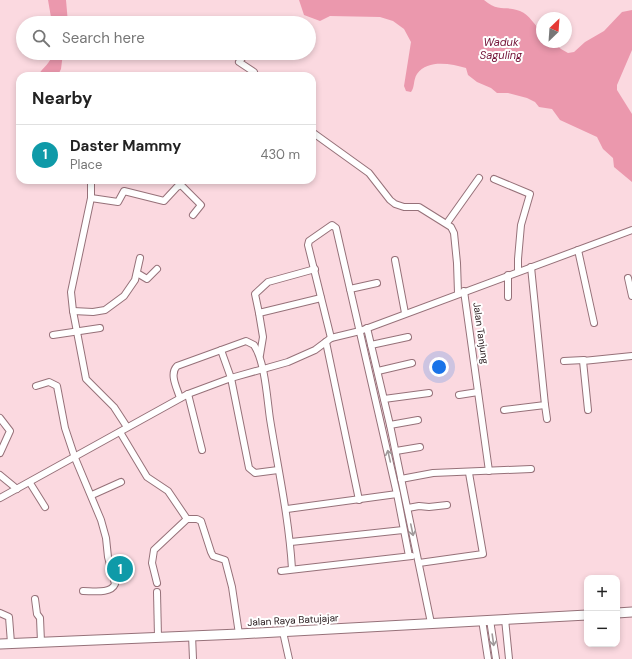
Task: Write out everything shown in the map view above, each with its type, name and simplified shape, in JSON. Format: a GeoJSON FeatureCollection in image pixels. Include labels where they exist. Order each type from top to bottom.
{"type":"FeatureCollection","features":[{"type":"Feature","properties":{"kind":"highway"},"geometry":{"type":"LineString","coordinates":[[620,613],[632,612]]}},
{"type":"Feature","properties":{"kind":"highway","name":"Jalan Raya Batujajar"},"geometry":{"type":"LineString","coordinates":[[0,644],[283,632],[584,615]]}},
{"type":"Feature","properties":{"kind":"street"},"geometry":{"type":"LineString","coordinates":[[241,60],[239,62],[254,72]]}},
{"type":"Feature","properties":{"kind":"street"},"geometry":{"type":"LineString","coordinates":[[316,135],[369,173],[390,200],[395,204],[404,207],[419,206],[433,216],[447,223],[454,233],[458,293]]}},
{"type":"Feature","properties":{"kind":"street"},"geometry":{"type":"LineString","coordinates":[[447,223],[479,178]]}},
{"type":"Feature","properties":{"kind":"street"},"geometry":{"type":"LineString","coordinates":[[494,179],[530,194],[521,225],[518,271]]}},
{"type":"Feature","properties":{"kind":"street"},"geometry":{"type":"LineString","coordinates":[[91,184],[91,198],[71,292],[76,332],[86,379],[114,407],[127,427]]}},
{"type":"Feature","properties":{"kind":"street"},"geometry":{"type":"LineString","coordinates":[[91,198],[118,202],[121,193],[124,191],[164,201],[177,187],[181,185],[201,205],[193,215]]}},
{"type":"Feature","properties":{"kind":"street"},"geometry":{"type":"LineString","coordinates":[[359,500],[321,298],[308,243],[330,225],[334,225],[336,228],[397,494],[409,556]]}},
{"type":"Feature","properties":{"kind":"street"},"geometry":{"type":"LineString","coordinates":[[0,498],[30,483],[188,394],[231,378],[302,357],[315,350],[328,340],[360,331],[458,293],[632,230]]}},
{"type":"Feature","properties":{"kind":"street"},"geometry":{"type":"LineString","coordinates":[[578,250],[594,323]]}},
{"type":"Feature","properties":{"kind":"street"},"geometry":{"type":"LineString","coordinates":[[73,311],[93,312],[104,310],[124,296],[135,280],[140,258]]}},
{"type":"Feature","properties":{"kind":"street"},"geometry":{"type":"LineString","coordinates":[[395,260],[405,313]]}},
{"type":"Feature","properties":{"kind":"street"},"geometry":{"type":"LineString","coordinates":[[531,267],[547,419]]}},
{"type":"Feature","properties":{"kind":"street"},"geometry":{"type":"LineString","coordinates":[[137,273],[146,279],[157,269]]}},
{"type":"Feature","properties":{"kind":"street"},"geometry":{"type":"LineString","coordinates":[[259,357],[263,337],[255,294],[265,284],[315,269]]}},
{"type":"Feature","properties":{"kind":"street"},"geometry":{"type":"LineString","coordinates":[[508,275],[508,297]]}},
{"type":"Feature","properties":{"kind":"street"},"geometry":{"type":"LineString","coordinates":[[628,278],[632,296]]}},
{"type":"Feature","properties":{"kind":"street"},"geometry":{"type":"LineString","coordinates":[[350,289],[378,283]]}},
{"type":"Feature","properties":{"kind":"street","name":"Jalan Tanjung"},"geometry":{"type":"LineString","coordinates":[[464,291],[478,378],[478,392],[489,471]]}},
{"type":"Feature","properties":{"kind":"street"},"geometry":{"type":"LineString","coordinates":[[259,313],[321,298]]}},
{"type":"Feature","properties":{"kind":"street"},"geometry":{"type":"LineString","coordinates":[[53,335],[100,328]]}},
{"type":"Feature","properties":{"kind":"street"},"geometry":{"type":"LineString","coordinates":[[367,328],[396,451],[431,623]]}},
{"type":"Feature","properties":{"kind":"street"},"geometry":{"type":"LineString","coordinates":[[371,345],[408,337]]}},
{"type":"Feature","properties":{"kind":"street"},"geometry":{"type":"LineString","coordinates":[[180,398],[174,374],[176,368],[221,350],[249,341],[257,349],[262,369],[278,470],[287,509],[291,542],[292,569]]}},
{"type":"Feature","properties":{"kind":"street"},"geometry":{"type":"LineString","coordinates":[[221,350],[231,378],[249,468],[255,473],[278,470]]}},
{"type":"Feature","properties":{"kind":"street"},"geometry":{"type":"LineString","coordinates":[[564,361],[632,356]]}},
{"type":"Feature","properties":{"kind":"street"},"geometry":{"type":"LineString","coordinates":[[584,360],[582,364],[588,410]]}},
{"type":"Feature","properties":{"kind":"street"},"geometry":{"type":"LineString","coordinates":[[378,371],[406,366],[412,363]]}},
{"type":"Feature","properties":{"kind":"street"},"geometry":{"type":"LineString","coordinates":[[36,386],[49,382],[54,383],[57,386],[65,428],[75,458],[92,495],[106,538],[108,557],[115,584],[112,589],[109,590],[83,591]]}},
{"type":"Feature","properties":{"kind":"street"},"geometry":{"type":"LineString","coordinates":[[459,395],[478,392]]}},
{"type":"Feature","properties":{"kind":"street"},"geometry":{"type":"LineString","coordinates":[[384,399],[429,393]]}},
{"type":"Feature","properties":{"kind":"street"},"geometry":{"type":"LineString","coordinates":[[188,394],[202,450]]}},
{"type":"Feature","properties":{"kind":"street"},"geometry":{"type":"LineString","coordinates":[[504,410],[545,405]]}},
{"type":"Feature","properties":{"kind":"street"},"geometry":{"type":"LineString","coordinates":[[0,418],[10,431],[0,454]]}},
{"type":"Feature","properties":{"kind":"street"},"geometry":{"type":"LineString","coordinates":[[390,425],[418,420]]}},
{"type":"Feature","properties":{"kind":"street"},"geometry":{"type":"LineString","coordinates":[[120,432],[147,476],[168,491],[187,520]]}},
{"type":"Feature","properties":{"kind":"street"},"geometry":{"type":"LineString","coordinates":[[396,451],[420,447]]}},
{"type":"Feature","properties":{"kind":"street"},"geometry":{"type":"LineString","coordinates":[[401,479],[433,473],[469,473],[531,469]]}},
{"type":"Feature","properties":{"kind":"street"},"geometry":{"type":"LineString","coordinates":[[419,563],[459,556],[482,554],[482,542],[469,473]]}},
{"type":"Feature","properties":{"kind":"street"},"geometry":{"type":"LineString","coordinates":[[0,475],[17,489]]}},
{"type":"Feature","properties":{"kind":"street"},"geometry":{"type":"LineString","coordinates":[[92,495],[121,482]]}},
{"type":"Feature","properties":{"kind":"street"},"geometry":{"type":"LineString","coordinates":[[30,483],[45,507]]}},
{"type":"Feature","properties":{"kind":"street"},"geometry":{"type":"LineString","coordinates":[[287,509],[397,494]]}},
{"type":"Feature","properties":{"kind":"street"},"geometry":{"type":"LineString","coordinates":[[408,508],[418,506],[429,507],[447,505]]}},
{"type":"Feature","properties":{"kind":"street"},"geometry":{"type":"LineString","coordinates":[[157,583],[152,563],[154,550],[187,520],[198,519],[202,521],[213,556],[225,560],[232,586],[239,634]]}},
{"type":"Feature","properties":{"kind":"street"},"geometry":{"type":"LineString","coordinates":[[291,542],[404,530]]}},
{"type":"Feature","properties":{"kind":"street"},"geometry":{"type":"LineString","coordinates":[[281,571],[417,554]]}},
{"type":"Feature","properties":{"kind":"street"},"geometry":{"type":"LineString","coordinates":[[157,592],[158,637]]}},
{"type":"Feature","properties":{"kind":"street"},"geometry":{"type":"LineString","coordinates":[[35,599],[37,614],[40,618],[41,642]]}},
{"type":"Feature","properties":{"kind":"street"},"geometry":{"type":"LineString","coordinates":[[0,612],[9,617],[11,643]]}},
{"type":"Feature","properties":{"kind":"street"},"geometry":{"type":"LineString","coordinates":[[505,619],[509,659]]}},
{"type":"Feature","properties":{"kind":"street"},"geometry":{"type":"LineString","coordinates":[[486,620],[488,659]]}},
{"type":"Feature","properties":{"kind":"street"},"geometry":{"type":"LineString","coordinates":[[486,620],[496,659]]}},
{"type":"Feature","properties":{"kind":"street"},"geometry":{"type":"LineString","coordinates":[[283,632],[289,659]]}},
{"type":"Feature","properties":{"kind":"street"},"geometry":{"type":"LineString","coordinates":[[192,635],[193,659]]}},
{"type":"Feature","properties":{"kind":"water"},"geometry":{"type":"Polygon","coordinates":[[[48,0],[66,0],[67,16],[51,16],[48,0]]]}},
{"type":"Feature","properties":{"kind":"water","name":"Waduk Saguling"},"geometry":{"type":"Polygon","coordinates":[[[299,0],[484,0],[498,8],[515,9],[520,11],[529,18],[536,26],[536,48],[560,48],[568,53],[574,52],[585,42],[604,31],[622,12],[632,10],[632,50],[617,85],[617,90],[632,114],[632,182],[614,167],[613,158],[603,149],[597,137],[560,120],[552,109],[539,107],[535,102],[527,98],[508,93],[497,93],[491,88],[477,82],[468,75],[466,68],[447,64],[433,64],[427,66],[417,74],[411,92],[406,91],[404,86],[411,42],[404,29],[393,21],[380,17],[330,16],[320,21],[316,20],[316,16],[304,15],[299,0]]]}},
{"type":"Feature","properties":{"kind":"water"},"geometry":{"type":"Polygon","coordinates":[[[50,60],[62,60],[60,72],[41,72],[50,60]]]}},
{"type":"Feature","properties":{"kind":"place","name":"Daster Mammy"},"geometry":{"type":"Point","coordinates":[120,569]}}]}
